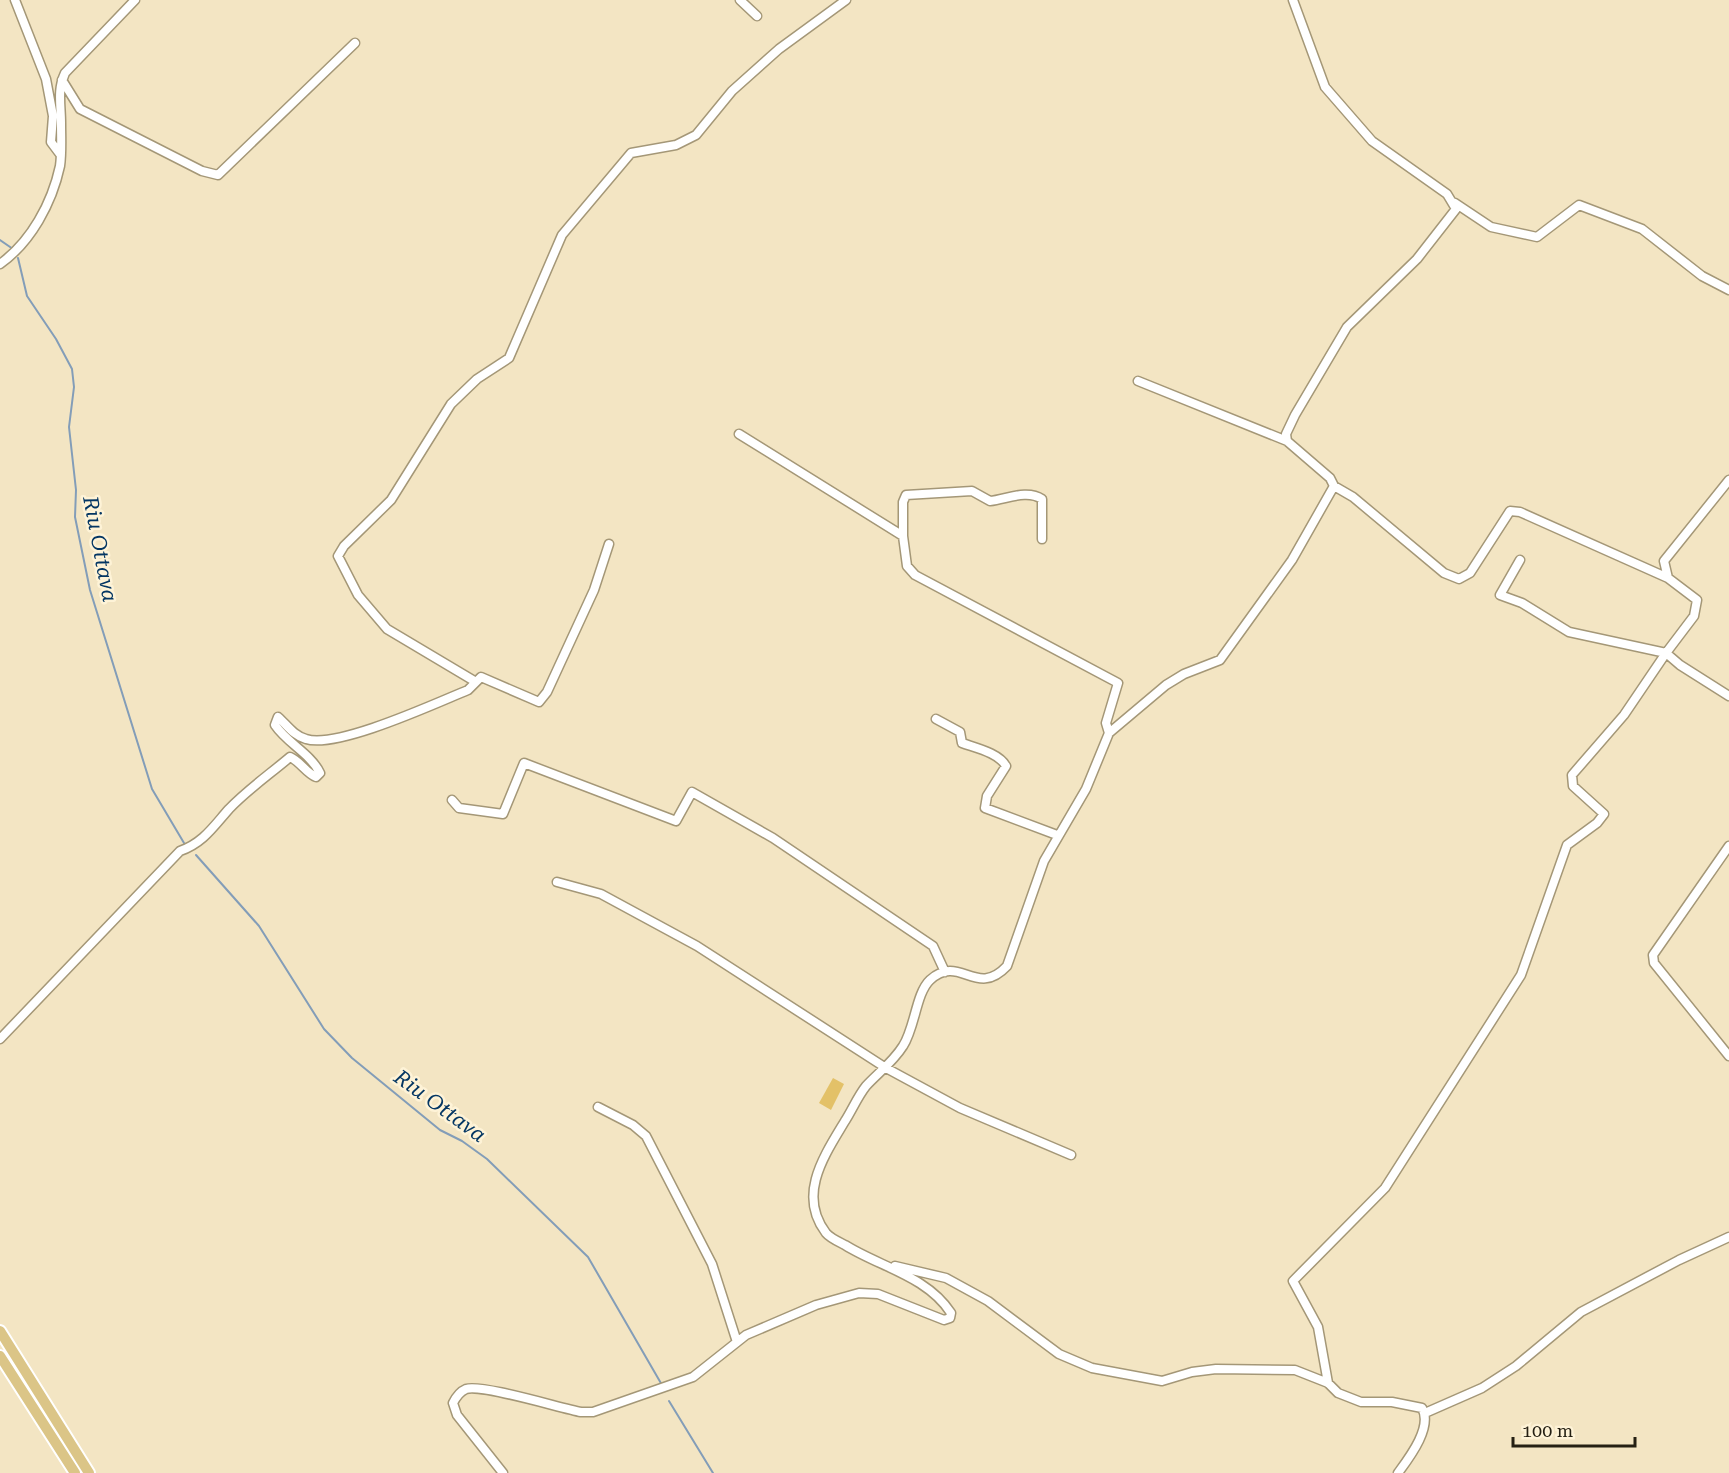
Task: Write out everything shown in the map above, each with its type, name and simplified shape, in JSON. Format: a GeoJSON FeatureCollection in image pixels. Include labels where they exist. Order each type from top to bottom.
{"type":"FeatureCollection","features":[{"type":"Feature","properties":{"kind":"main road"},"geometry":{"type":"LineString","coordinates":[[0,1331],[89,1473]]}},
{"type":"Feature","properties":{"kind":"main road"},"geometry":{"type":"LineString","coordinates":[[0,1356],[75,1473]]}},
{"type":"Feature","properties":{"kind":"street"},"geometry":{"type":"LineString","coordinates":[[15,0],[46,80],[53,117],[51,142],[60,154]]}},
{"type":"Feature","properties":{"kind":"street"},"geometry":{"type":"LineString","coordinates":[[0,264],[13,255],[30,233],[48,202],[60,154],[59,86],[65,73],[135,0]]}},
{"type":"Feature","properties":{"kind":"street"},"geometry":{"type":"LineString","coordinates":[[740,0],[757,16]]}},
{"type":"Feature","properties":{"kind":"street"},"geometry":{"type":"LineString","coordinates":[[476,682],[387,630],[358,595],[338,556],[344,546],[391,500],[451,404],[477,379],[509,358],[562,235],[632,153],[676,145],[696,135],[732,91],[779,49],[846,0]]}},
{"type":"Feature","properties":{"kind":"street"},"geometry":{"type":"LineString","coordinates":[[1293,0],[1324,87],[1330,94],[1372,141],[1491,227],[1537,237],[1579,205],[1642,229],[1702,276],[1729,290]]}},
{"type":"Feature","properties":{"kind":"street"},"geometry":{"type":"LineString","coordinates":[[62,80],[80,109],[202,171],[218,175],[355,43]]}},
{"type":"Feature","properties":{"kind":"street"},"geometry":{"type":"LineString","coordinates":[[1287,441],[1286,434],[1295,415],[1347,327],[1417,259],[1456,209],[1455,203]]}},
{"type":"Feature","properties":{"kind":"street"},"geometry":{"type":"LineString","coordinates":[[1138,381],[1287,441],[1330,478],[1334,486],[1360,502],[1444,573],[1459,579],[1470,573],[1510,511],[1520,513],[1668,578],[1697,600],[1694,616],[1624,715],[1572,775],[1573,786],[1604,814],[1597,823],[1567,845],[1521,975],[1385,1188],[1293,1281],[1318,1327],[1328,1383]]}},
{"type":"Feature","properties":{"kind":"street"},"geometry":{"type":"LineString","coordinates":[[739,434],[903,536]]}},
{"type":"Feature","properties":{"kind":"street"},"geometry":{"type":"LineString","coordinates":[[1668,578],[1664,561],[1729,480]]}},
{"type":"Feature","properties":{"kind":"street"},"geometry":{"type":"LineString","coordinates":[[1334,486],[1293,560],[1220,660],[1184,674],[1166,685],[1109,733],[1086,789],[1044,861],[1007,966],[996,977],[982,980],[954,970],[937,974],[926,984],[911,1032],[886,1068],[865,1087],[825,1154],[814,1179],[812,1204],[827,1234],[859,1254],[888,1265],[946,1278],[988,1301],[1059,1353],[1092,1368],[1162,1381],[1192,1372],[1216,1369],[1295,1370],[1328,1383],[1338,1393],[1361,1402],[1413,1405],[1422,1408],[1425,1413],[1425,1424],[1408,1461],[1398,1473]]}},
{"type":"Feature","properties":{"kind":"street"},"geometry":{"type":"LineString","coordinates":[[1042,539],[1042,499],[1036,495],[1021,495],[990,501],[972,491],[906,495],[903,502],[903,536],[907,566],[915,575],[1118,683],[1106,723],[1109,733]]}},
{"type":"Feature","properties":{"kind":"street"},"geometry":{"type":"LineString","coordinates":[[0,1039],[180,851],[194,846],[214,829],[230,809],[290,757],[297,760],[309,774],[316,777],[320,773],[316,765],[280,733],[275,725],[278,717],[295,734],[320,741],[392,720],[468,690],[481,677],[539,702],[548,692],[594,590],[609,544]]}},
{"type":"Feature","properties":{"kind":"street"},"geometry":{"type":"LineString","coordinates":[[1520,560],[1500,595],[1522,603],[1569,632],[1666,653],[1680,665],[1729,696]]}},
{"type":"Feature","properties":{"kind":"street"},"geometry":{"type":"LineString","coordinates":[[936,719],[960,732],[962,743],[990,754],[1003,761],[1006,766],[987,796],[985,807],[1058,835]]}},
{"type":"Feature","properties":{"kind":"street"},"geometry":{"type":"LineString","coordinates":[[452,800],[459,808],[503,814],[524,763],[676,820],[692,792],[770,836],[925,940],[933,946],[945,972]]}},
{"type":"Feature","properties":{"kind":"street"},"geometry":{"type":"LineString","coordinates":[[1729,846],[1653,955],[1654,963],[1729,1056]]}},
{"type":"Feature","properties":{"kind":"street"},"geometry":{"type":"LineString","coordinates":[[556,882],[601,894],[697,946],[886,1068],[963,1110],[1071,1155]]}},
{"type":"Feature","properties":{"kind":"street"},"geometry":{"type":"LineString","coordinates":[[598,1107],[633,1125],[646,1136],[712,1264],[737,1342]]}},
{"type":"Feature","properties":{"kind":"street"},"geometry":{"type":"LineString","coordinates":[[1425,1413],[1482,1388],[1516,1366],[1581,1312],[1679,1260],[1729,1237]]}},
{"type":"Feature","properties":{"kind":"street"},"geometry":{"type":"LineString","coordinates":[[503,1473],[457,1415],[453,1403],[458,1394],[466,1389],[500,1394],[581,1413],[593,1412],[693,1377],[746,1335],[816,1305],[859,1293],[878,1294],[944,1320],[950,1318],[951,1312],[944,1301],[888,1265]]}},
{"type":"Feature","properties":{"kind":"shaded area"},"geometry":{"type":"Polygon","coordinates":[[[833,1078],[844,1084],[831,1110],[819,1103],[833,1078]]]}},
{"type":"Feature","properties":{"kind":"waterway","name":"Riu Ottava"},"geometry":{"type":"LineString","coordinates":[[0,240],[13,249]]}},
{"type":"Feature","properties":{"kind":"waterway","name":"Riu Ottava"},"geometry":{"type":"LineString","coordinates":[[18,258],[27,296],[56,339],[72,369],[74,387],[69,427],[76,490],[75,517],[90,590],[152,789],[184,843]]}},
{"type":"Feature","properties":{"kind":"waterway","name":"Riu Ottava"},"geometry":{"type":"LineString","coordinates":[[196,855],[259,926],[324,1029],[352,1058],[440,1130],[462,1141],[487,1159],[588,1257],[662,1385]]}},
{"type":"Feature","properties":{"kind":"waterway","name":"Riu Ottava"},"geometry":{"type":"LineString","coordinates":[[669,1401],[713,1473]]}}]}
